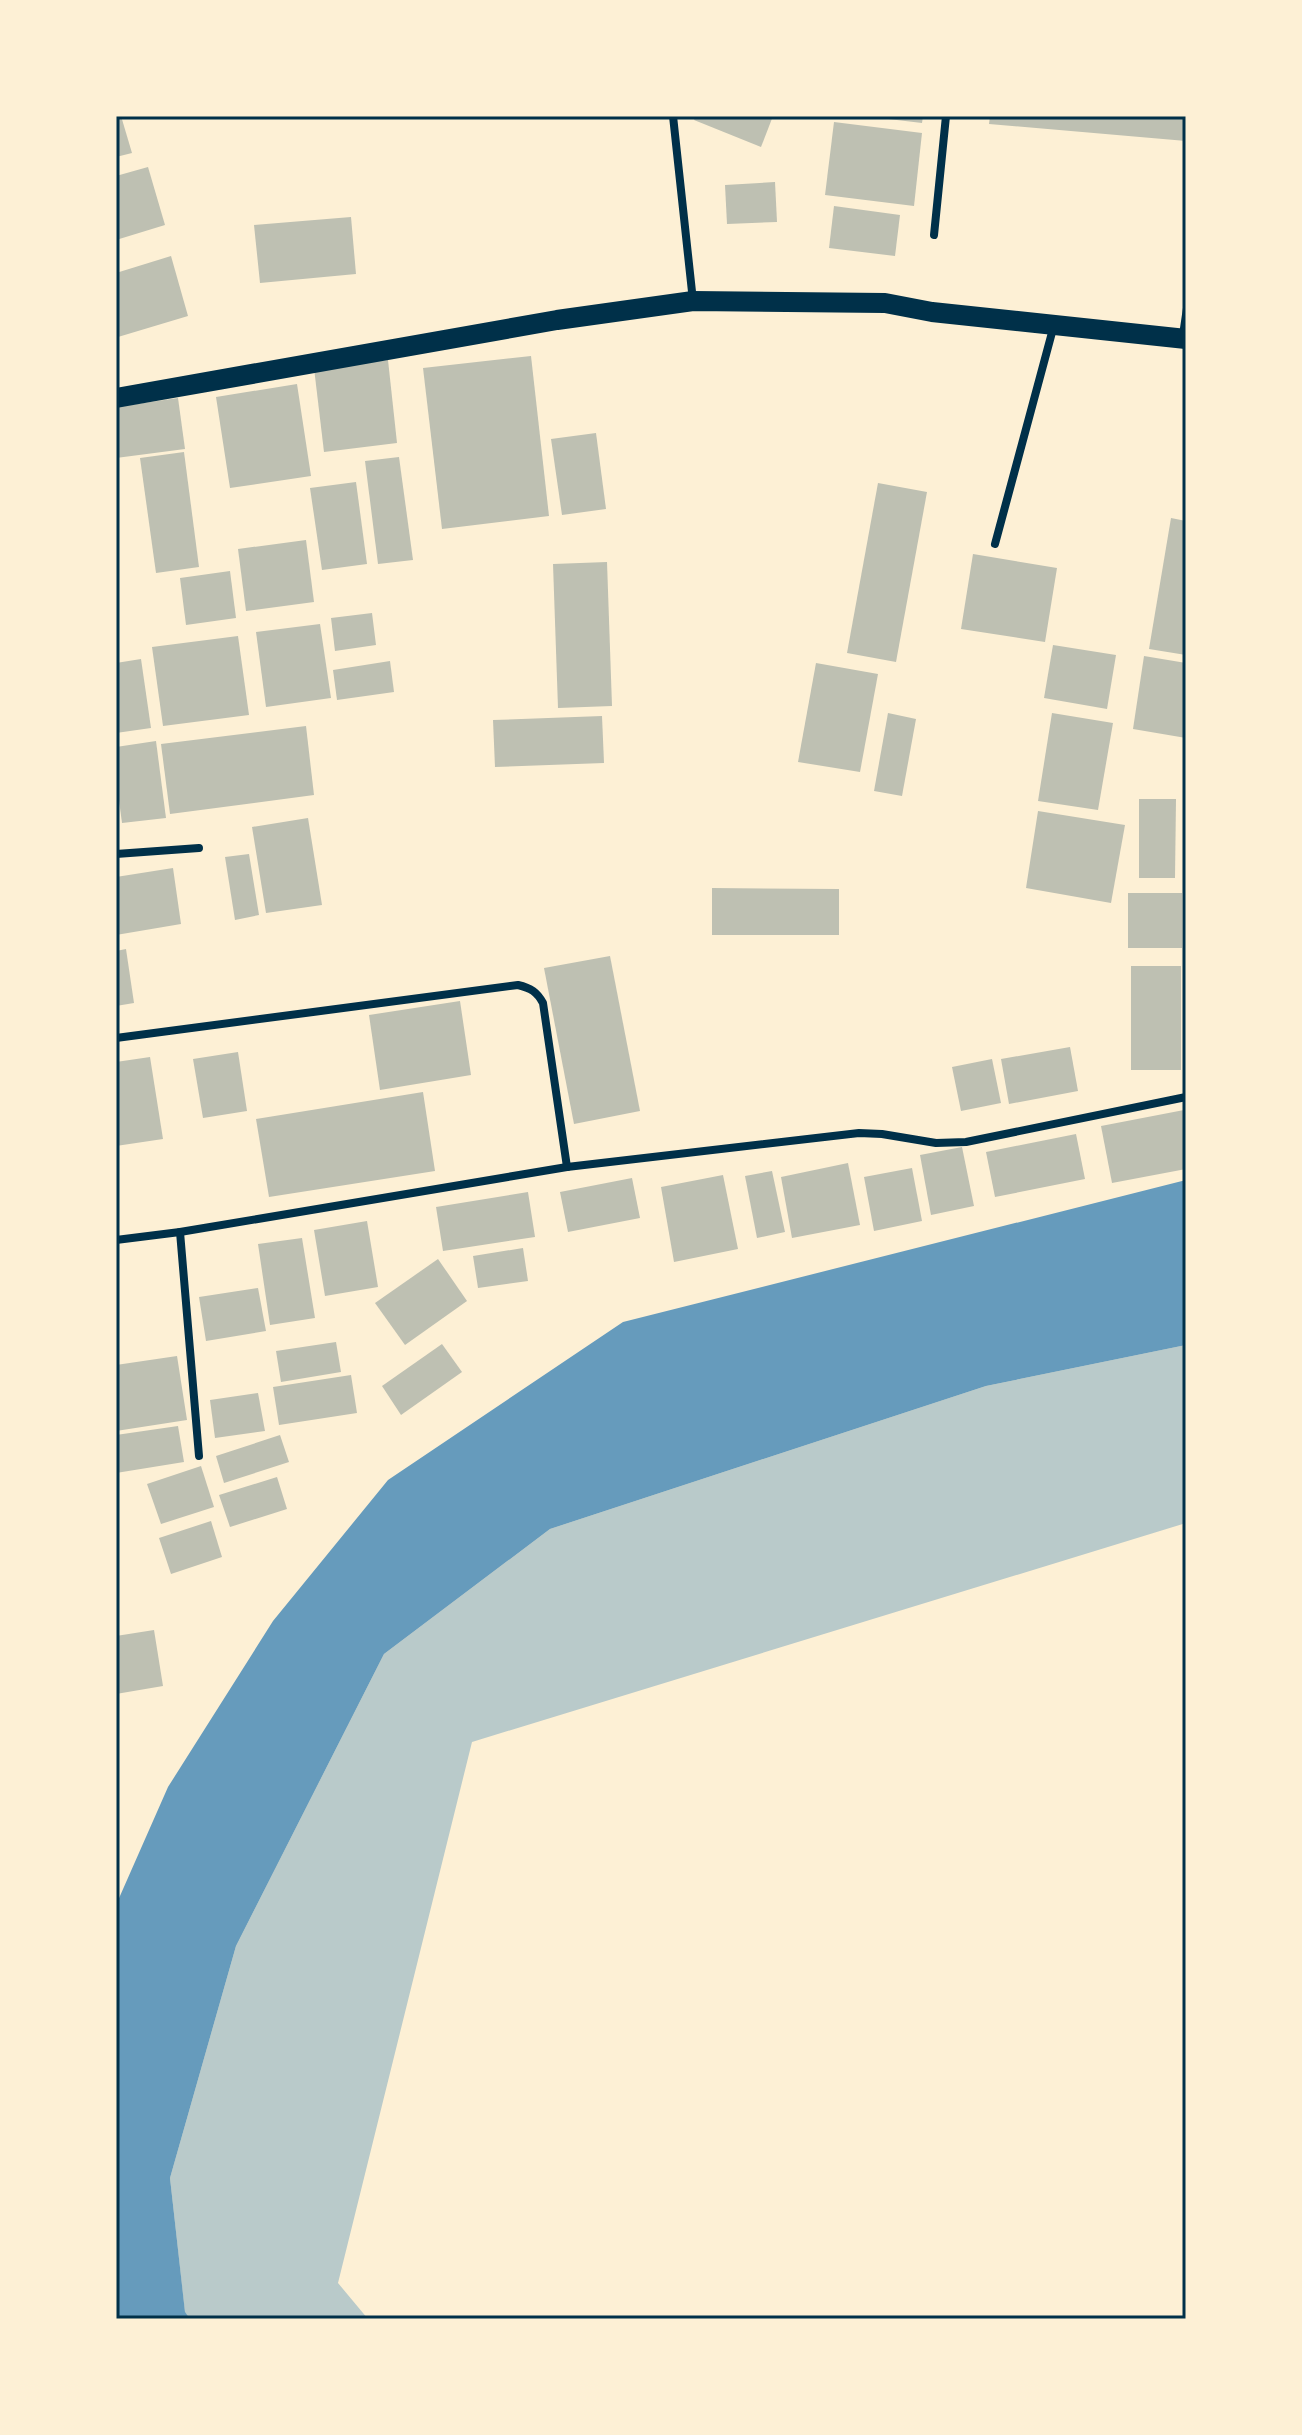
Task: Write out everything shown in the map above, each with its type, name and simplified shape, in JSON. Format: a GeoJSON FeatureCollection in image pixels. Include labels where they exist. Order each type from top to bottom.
{"type":"FeatureCollection","features":[{"type":"Feature","properties":{"kind":"main road"},"geometry":{"type":"LineString","coordinates":[[116,398],[557,320],[693,301],[885,303],[932,312],[1184,339]]}},
{"type":"Feature","properties":{"kind":"street"},"geometry":{"type":"LineString","coordinates":[[673,116],[693,301]]}},
{"type":"Feature","properties":{"kind":"street"},"geometry":{"type":"LineString","coordinates":[[934,235],[946,116]]}},
{"type":"Feature","properties":{"kind":"street"},"geometry":{"type":"LineString","coordinates":[[995,544],[1054,323]]}},
{"type":"Feature","properties":{"kind":"street"},"geometry":{"type":"LineString","coordinates":[[116,854],[199,848]]}},
{"type":"Feature","properties":{"kind":"street"},"geometry":{"type":"LineString","coordinates":[[116,1038],[518,985],[530,987],[543,1003],[567,1167]]}},
{"type":"Feature","properties":{"kind":"street"},"geometry":{"type":"LineString","coordinates":[[116,1240],[567,1167],[870,1132],[936,1143],[966,1142],[1186,1097]]}},
{"type":"Feature","properties":{"kind":"street"},"geometry":{"type":"LineString","coordinates":[[180,1232],[199,1456]]}},
{"type":"Feature","properties":{"kind":"lane"},"geometry":{"type":"LineString","coordinates":[[1184,339],[1186,308]]}},
{"type":"Feature","properties":{"kind":"shaded area"},"geometry":{"type":"Polygon","coordinates":[[[1186,1345],[1186,1523],[472,1742],[338,2283],[368,2319],[190,2319],[185,2313],[170,2178],[236,1946],[384,1654],[550,1529],[986,1386],[1186,1345]]]}},
{"type":"Feature","properties":{"kind":"water"},"geometry":{"type":"Polygon","coordinates":[[[1186,1180],[1186,1345],[986,1386],[550,1529],[384,1654],[236,1946],[170,2178],[185,2312],[190,2319],[116,2319],[116,1905],[168,1787],[273,1621],[388,1480],[623,1322],[1186,1180]]]}},
{"type":"Feature","properties":{"kind":"building"},"geometry":{"type":"Polygon","coordinates":[[[116,116],[121,116],[132,153],[116,157],[116,116]]]}},
{"type":"Feature","properties":{"kind":"building"},"geometry":{"type":"Polygon","coordinates":[[[696,116],[773,116],[761,147],[694,120],[696,116]]]}},
{"type":"Feature","properties":{"kind":"building"},"geometry":{"type":"Polygon","coordinates":[[[880,116],[923,116],[922,123],[880,116]]]}},
{"type":"Feature","properties":{"kind":"building"},"geometry":{"type":"Polygon","coordinates":[[[990,116],[1186,116],[1186,141],[989,124],[990,116]]]}},
{"type":"Feature","properties":{"kind":"building"},"geometry":{"type":"Polygon","coordinates":[[[834,122],[922,133],[914,206],[825,195],[834,122]]]}},
{"type":"Feature","properties":{"kind":"building"},"geometry":{"type":"Polygon","coordinates":[[[148,167],[165,225],[116,240],[116,176],[148,167]]]}},
{"type":"Feature","properties":{"kind":"building"},"geometry":{"type":"Polygon","coordinates":[[[775,182],[777,222],[727,224],[725,185],[775,182]]]}},
{"type":"Feature","properties":{"kind":"building"},"geometry":{"type":"Polygon","coordinates":[[[834,206],[900,215],[895,256],[829,248],[834,206]]]}},
{"type":"Feature","properties":{"kind":"building"},"geometry":{"type":"Polygon","coordinates":[[[351,217],[356,274],[260,283],[254,225],[351,217]]]}},
{"type":"Feature","properties":{"kind":"building"},"geometry":{"type":"Polygon","coordinates":[[[171,256],[188,316],[118,337],[116,273],[171,256]]]}},
{"type":"Feature","properties":{"kind":"building"},"geometry":{"type":"Polygon","coordinates":[[[531,356],[549,516],[442,529],[423,368],[531,356]]]}},
{"type":"Feature","properties":{"kind":"building"},"geometry":{"type":"Polygon","coordinates":[[[388,360],[397,443],[324,452],[314,368],[388,360]]]}},
{"type":"Feature","properties":{"kind":"building"},"geometry":{"type":"Polygon","coordinates":[[[297,384],[311,476],[230,488],[216,397],[297,384]]]}},
{"type":"Feature","properties":{"kind":"building"},"geometry":{"type":"Polygon","coordinates":[[[178,398],[185,449],[116,458],[116,407],[178,398]]]}},
{"type":"Feature","properties":{"kind":"building"},"geometry":{"type":"Polygon","coordinates":[[[596,433],[606,509],[562,515],[551,439],[596,433]]]}},
{"type":"Feature","properties":{"kind":"building"},"geometry":{"type":"Polygon","coordinates":[[[184,452],[199,567],[156,573],[140,458],[184,452]]]}},
{"type":"Feature","properties":{"kind":"building"},"geometry":{"type":"Polygon","coordinates":[[[399,457],[413,560],[378,564],[365,461],[399,457]]]}},
{"type":"Feature","properties":{"kind":"building"},"geometry":{"type":"Polygon","coordinates":[[[356,482],[367,564],[322,570],[310,488],[356,482]]]}},
{"type":"Feature","properties":{"kind":"building"},"geometry":{"type":"Polygon","coordinates":[[[878,483],[927,492],[896,662],[847,653],[878,483]]]}},
{"type":"Feature","properties":{"kind":"building"},"geometry":{"type":"Polygon","coordinates":[[[1171,518],[1186,521],[1186,655],[1149,649],[1171,518]]]}},
{"type":"Feature","properties":{"kind":"building"},"geometry":{"type":"Polygon","coordinates":[[[306,540],[314,602],[246,611],[238,549],[306,540]]]}},
{"type":"Feature","properties":{"kind":"building"},"geometry":{"type":"Polygon","coordinates":[[[973,554],[1057,568],[1045,642],[961,629],[973,554]]]}},
{"type":"Feature","properties":{"kind":"building"},"geometry":{"type":"Polygon","coordinates":[[[607,562],[612,706],[558,708],[553,564],[607,562]]]}},
{"type":"Feature","properties":{"kind":"building"},"geometry":{"type":"Polygon","coordinates":[[[230,571],[236,618],[186,625],[180,578],[230,571]]]}},
{"type":"Feature","properties":{"kind":"building"},"geometry":{"type":"Polygon","coordinates":[[[372,613],[376,645],[335,651],[331,618],[372,613]]]}},
{"type":"Feature","properties":{"kind":"building"},"geometry":{"type":"Polygon","coordinates":[[[320,624],[331,698],[266,707],[256,632],[320,624]]]}},
{"type":"Feature","properties":{"kind":"building"},"geometry":{"type":"Polygon","coordinates":[[[238,636],[249,715],[163,726],[152,647],[238,636]]]}},
{"type":"Feature","properties":{"kind":"building"},"geometry":{"type":"Polygon","coordinates":[[[1053,645],[1116,655],[1107,709],[1044,698],[1053,645]]]}},
{"type":"Feature","properties":{"kind":"building"},"geometry":{"type":"Polygon","coordinates":[[[1144,656],[1186,663],[1186,738],[1133,729],[1144,656]]]}},
{"type":"Feature","properties":{"kind":"building"},"geometry":{"type":"Polygon","coordinates":[[[141,659],[151,728],[116,733],[116,663],[141,659]]]}},
{"type":"Feature","properties":{"kind":"building"},"geometry":{"type":"Polygon","coordinates":[[[390,661],[394,692],[337,700],[333,670],[390,661]]]}},
{"type":"Feature","properties":{"kind":"building"},"geometry":{"type":"Polygon","coordinates":[[[816,663],[878,674],[860,772],[798,762],[816,663]]]}},
{"type":"Feature","properties":{"kind":"building"},"geometry":{"type":"Polygon","coordinates":[[[888,713],[916,719],[902,796],[874,791],[888,713]]]}},
{"type":"Feature","properties":{"kind":"building"},"geometry":{"type":"Polygon","coordinates":[[[1052,713],[1113,723],[1098,810],[1038,801],[1052,713]]]}},
{"type":"Feature","properties":{"kind":"building"},"geometry":{"type":"Polygon","coordinates":[[[602,716],[604,763],[495,767],[493,720],[602,716]]]}},
{"type":"Feature","properties":{"kind":"building"},"geometry":{"type":"Polygon","coordinates":[[[306,726],[314,795],[170,814],[161,744],[306,726]]]}},
{"type":"Feature","properties":{"kind":"building"},"geometry":{"type":"Polygon","coordinates":[[[156,741],[166,818],[122,823],[116,778],[116,747],[156,741]]]}},
{"type":"Feature","properties":{"kind":"building"},"geometry":{"type":"Polygon","coordinates":[[[1139,799],[1176,799],[1175,878],[1139,878],[1139,799]]]}},
{"type":"Feature","properties":{"kind":"building"},"geometry":{"type":"Polygon","coordinates":[[[1038,811],[1125,825],[1111,903],[1026,888],[1038,811]]]}},
{"type":"Feature","properties":{"kind":"building"},"geometry":{"type":"Polygon","coordinates":[[[308,818],[322,905],[266,913],[252,827],[308,818]]]}},
{"type":"Feature","properties":{"kind":"building"},"geometry":{"type":"Polygon","coordinates":[[[249,854],[259,915],[235,920],[225,857],[249,854]]]}},
{"type":"Feature","properties":{"kind":"building"},"geometry":{"type":"Polygon","coordinates":[[[173,868],[181,924],[116,935],[116,877],[173,868]]]}},
{"type":"Feature","properties":{"kind":"building"},"geometry":{"type":"Polygon","coordinates":[[[712,888],[839,889],[839,935],[712,935],[712,888]]]}},
{"type":"Feature","properties":{"kind":"building"},"geometry":{"type":"Polygon","coordinates":[[[1128,893],[1182,893],[1182,948],[1128,948],[1128,893]]]}},
{"type":"Feature","properties":{"kind":"building"},"geometry":{"type":"Polygon","coordinates":[[[126,949],[134,1003],[116,1006],[116,951],[126,949]]]}},
{"type":"Feature","properties":{"kind":"building"},"geometry":{"type":"Polygon","coordinates":[[[610,956],[640,1111],[574,1124],[544,968],[610,956]]]}},
{"type":"Feature","properties":{"kind":"building"},"geometry":{"type":"Polygon","coordinates":[[[1131,966],[1181,966],[1181,1070],[1131,1070],[1131,966]]]}},
{"type":"Feature","properties":{"kind":"building"},"geometry":{"type":"Polygon","coordinates":[[[460,1001],[471,1075],[380,1090],[369,1015],[460,1001]]]}},
{"type":"Feature","properties":{"kind":"building"},"geometry":{"type":"Polygon","coordinates":[[[1070,1047],[1078,1091],[1009,1104],[1001,1059],[1070,1047]]]}},
{"type":"Feature","properties":{"kind":"building"},"geometry":{"type":"Polygon","coordinates":[[[238,1052],[247,1111],[203,1118],[193,1059],[238,1052]]]}},
{"type":"Feature","properties":{"kind":"building"},"geometry":{"type":"Polygon","coordinates":[[[150,1057],[163,1139],[116,1146],[116,1062],[150,1057]]]}},
{"type":"Feature","properties":{"kind":"building"},"geometry":{"type":"Polygon","coordinates":[[[992,1059],[1001,1103],[961,1111],[952,1067],[992,1059]]]}},
{"type":"Feature","properties":{"kind":"building"},"geometry":{"type":"Polygon","coordinates":[[[423,1092],[435,1171],[269,1197],[256,1119],[423,1092]]]}},
{"type":"Feature","properties":{"kind":"building"},"geometry":{"type":"Polygon","coordinates":[[[1184,1110],[1186,1169],[1112,1183],[1101,1126],[1184,1110]]]}},
{"type":"Feature","properties":{"kind":"building"},"geometry":{"type":"Polygon","coordinates":[[[1076,1134],[1085,1179],[995,1197],[986,1152],[1076,1134]]]}},
{"type":"Feature","properties":{"kind":"building"},"geometry":{"type":"Polygon","coordinates":[[[962,1147],[974,1206],[931,1215],[920,1155],[962,1147]]]}},
{"type":"Feature","properties":{"kind":"building"},"geometry":{"type":"Polygon","coordinates":[[[848,1163],[860,1225],[792,1238],[781,1177],[848,1163]]]}},
{"type":"Feature","properties":{"kind":"building"},"geometry":{"type":"Polygon","coordinates":[[[912,1168],[922,1221],[874,1231],[864,1177],[912,1168]]]}},
{"type":"Feature","properties":{"kind":"building"},"geometry":{"type":"Polygon","coordinates":[[[772,1171],[785,1232],[757,1238],[745,1176],[772,1171]]]}},
{"type":"Feature","properties":{"kind":"building"},"geometry":{"type":"Polygon","coordinates":[[[723,1175],[738,1249],[674,1262],[661,1187],[723,1175]]]}},
{"type":"Feature","properties":{"kind":"building"},"geometry":{"type":"Polygon","coordinates":[[[632,1178],[640,1218],[568,1232],[560,1192],[632,1178]]]}},
{"type":"Feature","properties":{"kind":"building"},"geometry":{"type":"Polygon","coordinates":[[[528,1192],[535,1237],[443,1251],[436,1207],[528,1192]]]}},
{"type":"Feature","properties":{"kind":"building"},"geometry":{"type":"Polygon","coordinates":[[[367,1221],[378,1287],[325,1296],[314,1230],[367,1221]]]}},
{"type":"Feature","properties":{"kind":"building"},"geometry":{"type":"Polygon","coordinates":[[[302,1238],[315,1318],[270,1325],[258,1244],[302,1238]]]}},
{"type":"Feature","properties":{"kind":"building"},"geometry":{"type":"Polygon","coordinates":[[[523,1248],[528,1281],[478,1288],[473,1256],[523,1248]]]}},
{"type":"Feature","properties":{"kind":"building"},"geometry":{"type":"Polygon","coordinates":[[[438,1259],[467,1301],[405,1345],[375,1303],[438,1259]]]}},
{"type":"Feature","properties":{"kind":"building"},"geometry":{"type":"Polygon","coordinates":[[[258,1288],[266,1331],[206,1341],[199,1297],[258,1288]]]}},
{"type":"Feature","properties":{"kind":"building"},"geometry":{"type":"Polygon","coordinates":[[[336,1342],[341,1372],[281,1382],[276,1351],[336,1342]]]}},
{"type":"Feature","properties":{"kind":"building"},"geometry":{"type":"Polygon","coordinates":[[[442,1344],[462,1372],[401,1415],[382,1386],[442,1344]]]}},
{"type":"Feature","properties":{"kind":"building"},"geometry":{"type":"Polygon","coordinates":[[[177,1356],[187,1420],[116,1431],[116,1365],[177,1356]]]}},
{"type":"Feature","properties":{"kind":"building"},"geometry":{"type":"Polygon","coordinates":[[[351,1375],[357,1413],[279,1425],[273,1387],[351,1375]]]}},
{"type":"Feature","properties":{"kind":"building"},"geometry":{"type":"Polygon","coordinates":[[[258,1393],[265,1431],[215,1438],[210,1400],[258,1393]]]}},
{"type":"Feature","properties":{"kind":"building"},"geometry":{"type":"Polygon","coordinates":[[[178,1426],[184,1462],[116,1473],[116,1435],[178,1426]]]}},
{"type":"Feature","properties":{"kind":"building"},"geometry":{"type":"Polygon","coordinates":[[[280,1435],[289,1462],[224,1483],[216,1456],[280,1435]]]}},
{"type":"Feature","properties":{"kind":"building"},"geometry":{"type":"Polygon","coordinates":[[[201,1466],[214,1507],[161,1524],[147,1484],[201,1466]]]}},
{"type":"Feature","properties":{"kind":"building"},"geometry":{"type":"Polygon","coordinates":[[[277,1477],[287,1509],[230,1527],[219,1495],[277,1477]]]}},
{"type":"Feature","properties":{"kind":"building"},"geometry":{"type":"Polygon","coordinates":[[[211,1521],[222,1557],[171,1574],[159,1538],[211,1521]]]}},
{"type":"Feature","properties":{"kind":"building"},"geometry":{"type":"Polygon","coordinates":[[[154,1630],[163,1686],[116,1694],[116,1636],[154,1630]]]}}]}
